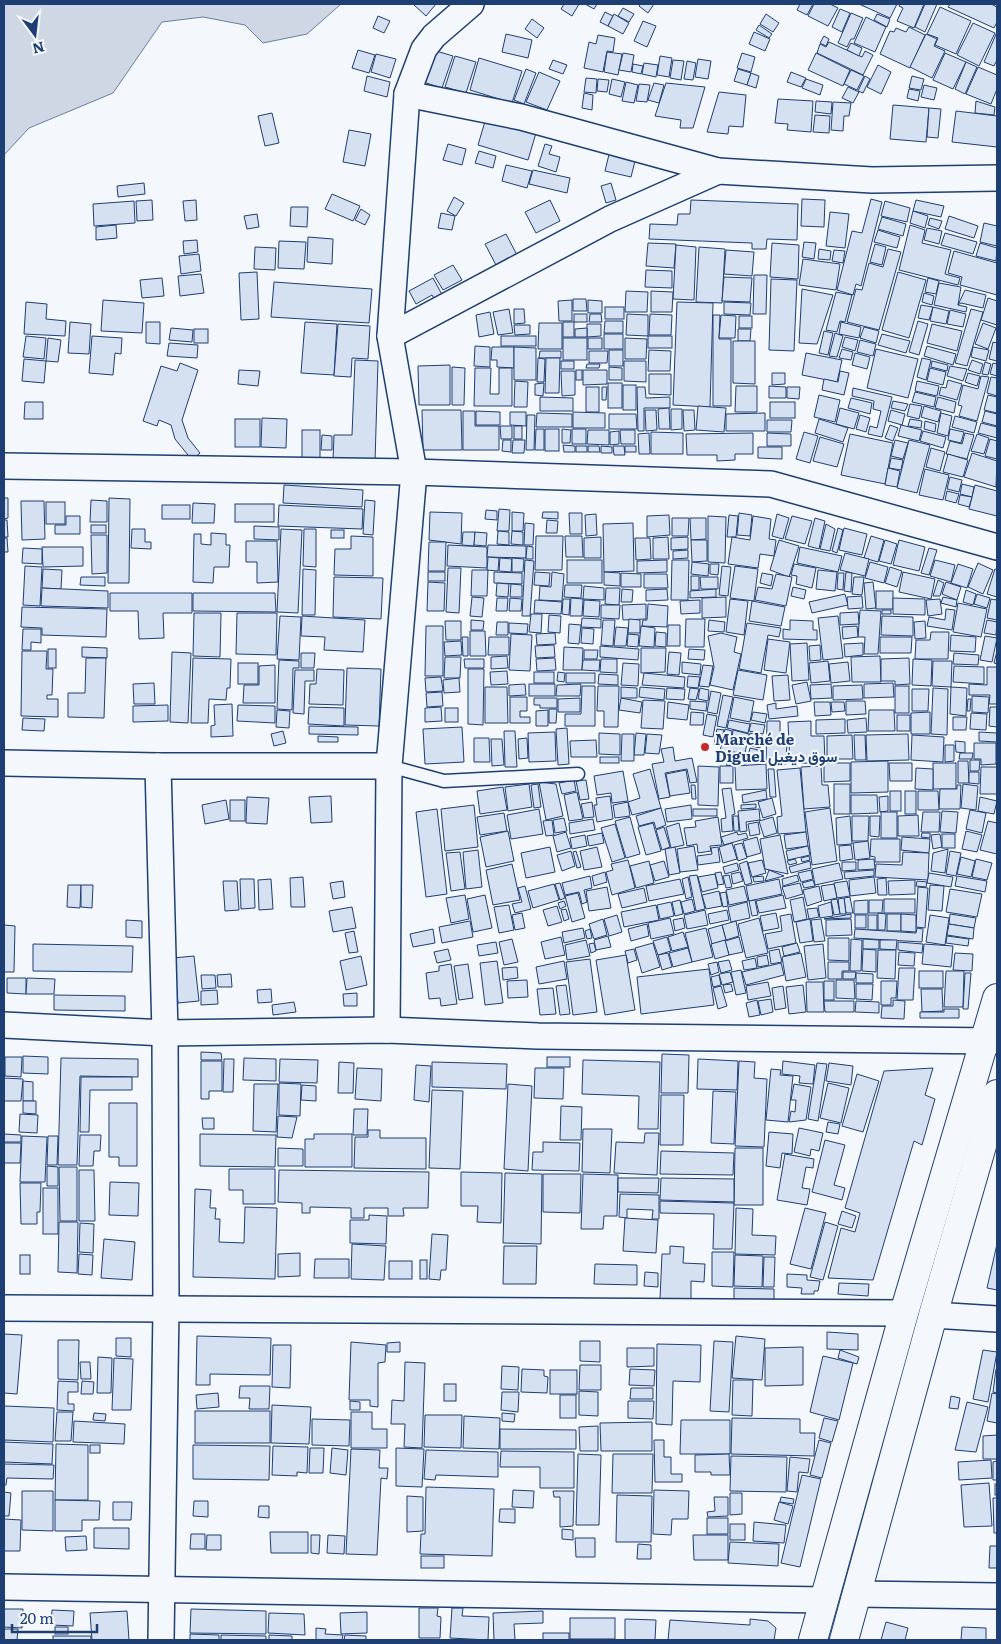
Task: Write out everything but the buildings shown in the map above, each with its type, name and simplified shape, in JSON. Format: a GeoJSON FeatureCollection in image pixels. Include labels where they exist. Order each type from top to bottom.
{"type":"FeatureCollection","features":[{"type":"Feature","properties":{"kind":"street"},"geometry":{"type":"LineString","coordinates":[[387,1030],[389,766],[414,472],[390,336],[407,94],[424,49],[434,36],[471,4]]}},
{"type":"Feature","properties":{"kind":"street"},"geometry":{"type":"LineString","coordinates":[[407,94],[521,117],[718,171],[872,180],[997,178]]}},
{"type":"Feature","properties":{"kind":"street"},"geometry":{"type":"LineString","coordinates":[[390,336],[610,219],[718,171]]}},
{"type":"Feature","properties":{"kind":"street"},"geometry":{"type":"LineString","coordinates":[[4,466],[414,472],[771,484],[997,547]]}},
{"type":"Feature","properties":{"kind":"street"},"geometry":{"type":"LineString","coordinates":[[4,763],[158,766],[389,766]]}},
{"type":"Feature","properties":{"kind":"street"},"geometry":{"type":"LineString","coordinates":[[158,766],[165,1033],[166,1309],[161,1640]]}},
{"type":"Feature","properties":{"kind":"street"},"geometry":{"type":"LineString","coordinates":[[813,1640],[904,1313],[991,1041],[997,998]]}},
{"type":"Feature","properties":{"kind":"street"},"geometry":{"type":"LineString","coordinates":[[4,1025],[165,1033],[387,1030],[538,1036],[991,1041]]}},
{"type":"Feature","properties":{"kind":"street"},"geometry":{"type":"LineString","coordinates":[[844,1640],[933,1315],[997,1094]]}},
{"type":"Feature","properties":{"kind":"street"},"geometry":{"type":"LineString","coordinates":[[4,1308],[904,1313]]}},
{"type":"Feature","properties":{"kind":"street"},"geometry":{"type":"LineString","coordinates":[[933,1315],[997,1319]]}},
{"type":"Feature","properties":{"kind":"street"},"geometry":{"type":"LineString","coordinates":[[4,1587],[161,1591],[824,1600]]}},
{"type":"Feature","properties":{"kind":"street"},"geometry":{"type":"LineString","coordinates":[[857,1594],[997,1596]]}},
{"type":"Feature","properties":{"kind":"lane"},"geometry":{"type":"LineString","coordinates":[[389,766],[444,781],[578,774]]}},
{"type":"Feature","properties":{"kind":"shaded area"},"geometry":{"type":"Polygon","coordinates":[[[4,4],[341,4],[307,34],[263,43],[245,25],[203,17],[162,22],[113,93],[29,128],[4,155],[4,4]]]}},
{"type":"Feature","properties":{"kind":"place","name":"Marché de Diguel سوق ديغيل"},"geometry":{"type":"Point","coordinates":[705,747]}}]}
